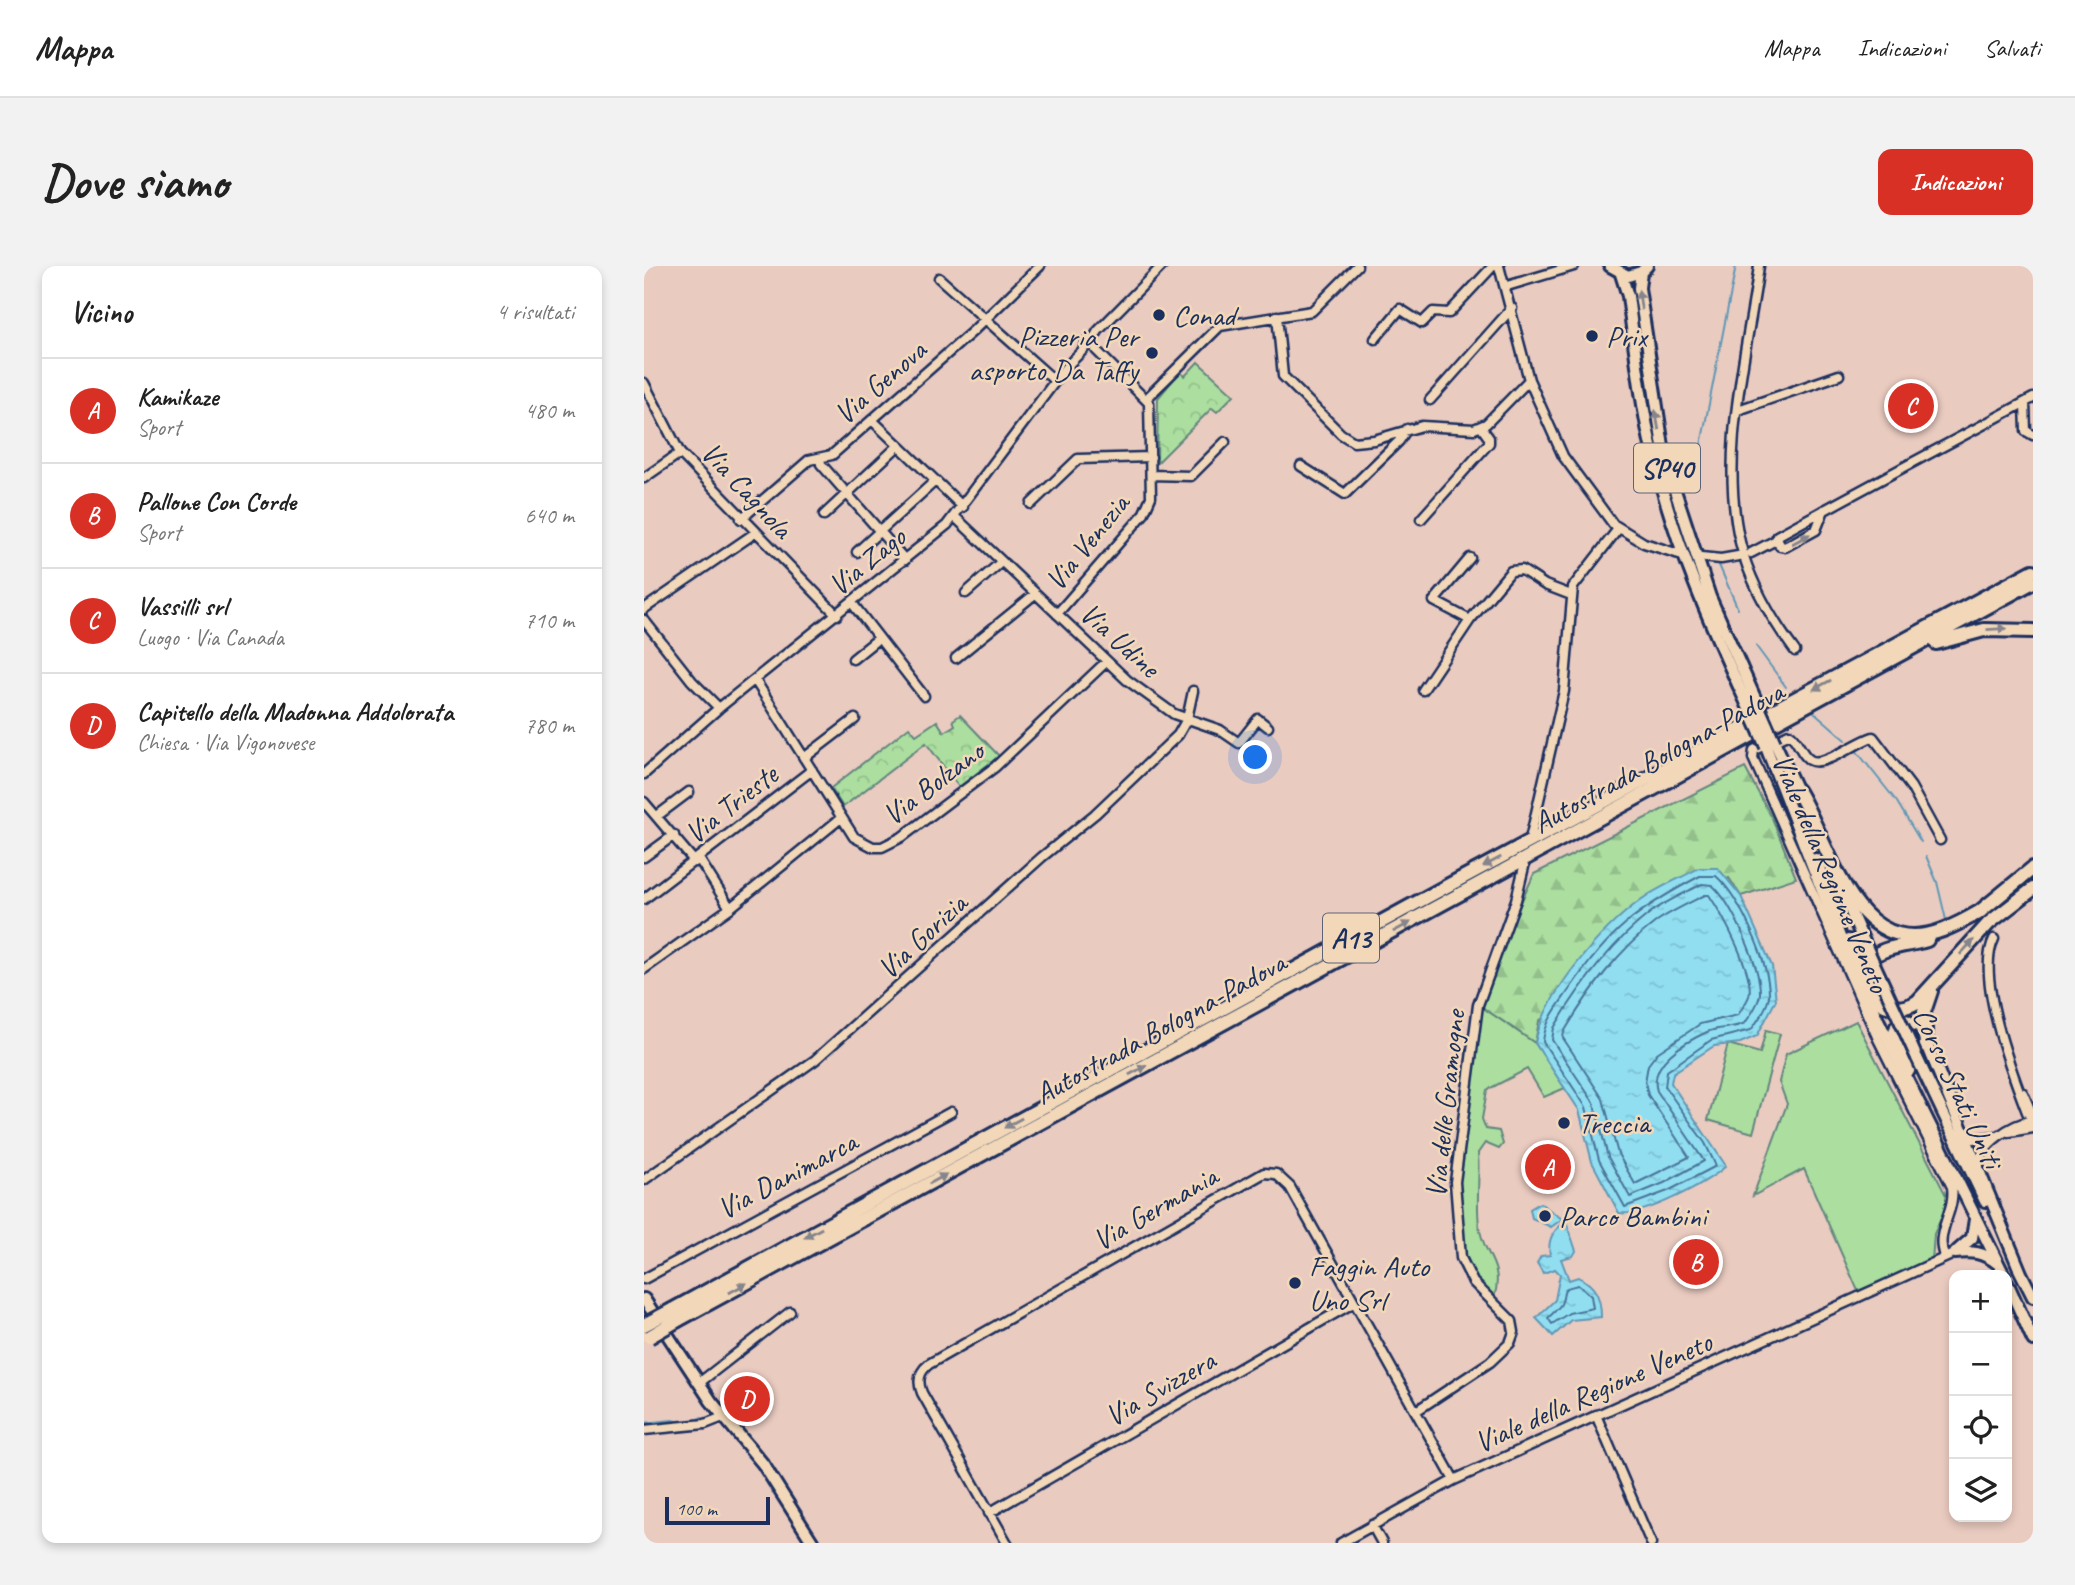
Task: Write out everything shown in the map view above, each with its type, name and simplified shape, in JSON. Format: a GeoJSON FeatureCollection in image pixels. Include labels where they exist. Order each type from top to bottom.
{"type":"FeatureCollection","features":[{"type":"Feature","properties":{"kind":"highway","name":"Autostrada Bologna-Padova"},"geometry":{"type":"LineString","coordinates":[[675,1315],[1696,767],[2031,574]]}},
{"type":"Feature","properties":{"kind":"highway","name":"Autostrada Bologna-Padova"},"geometry":{"type":"LineString","coordinates":[[646,1334],[675,1315],[1437,891],[2031,574]]}},
{"type":"Feature","properties":{"kind":"highway","name":"A13"},"geometry":{"type":"LineString","coordinates":[[1696,767],[1793,722],[1939,641],[1983,630],[2033,631]]}},
{"type":"Feature","properties":{"kind":"highway"},"geometry":{"type":"LineString","coordinates":[[1797,790],[1814,818],[1852,900],[1875,923],[1896,933],[1919,936],[1941,931],[1981,911]]}},
{"type":"Feature","properties":{"kind":"highway"},"geometry":{"type":"LineString","coordinates":[[2033,868],[1981,911],[1941,935],[1882,950],[1868,966],[1869,990],[1884,1005],[1907,1007],[1921,998],[2001,911],[2033,889]]}},
{"type":"Feature","properties":{"kind":"highway"},"geometry":{"type":"LineString","coordinates":[[1926,1046],[1923,1022],[1926,1001],[1945,970]]}},
{"type":"Feature","properties":{"kind":"main road"},"geometry":{"type":"LineString","coordinates":[[1610,266],[1621,274]]}},
{"type":"Feature","properties":{"kind":"main road","name":"SP40"},"geometry":{"type":"LineString","coordinates":[[1644,269],[1639,288],[1659,433],[1690,555],[1655,462],[1628,296],[1621,274],[1644,269]]}},
{"type":"Feature","properties":{"kind":"main road"},"geometry":{"type":"LineString","coordinates":[[1690,555],[1869,990],[1916,1087]]}},
{"type":"Feature","properties":{"kind":"main road","name":"Corso Stati Uniti"},"geometry":{"type":"LineString","coordinates":[[1770,745],[1797,790],[1917,1058],[2033,1297]]}},
{"type":"Feature","properties":{"kind":"main road","name":"Corso Stati Uniti"},"geometry":{"type":"LineString","coordinates":[[1776,769],[1851,965],[2001,1270]]}},
{"type":"Feature","properties":{"kind":"main road"},"geometry":{"type":"LineString","coordinates":[[1988,1242],[1894,1040],[1896,1026],[1906,1020],[1914,1021],[1920,1027],[2021,1273]]}},
{"type":"Feature","properties":{"kind":"main road"},"geometry":{"type":"LineString","coordinates":[[1950,1256],[1972,1238],[1975,1218]]}},
{"type":"Feature","properties":{"kind":"main road"},"geometry":{"type":"LineString","coordinates":[[1950,1256],[1980,1253],[2001,1270]]}},
{"type":"Feature","properties":{"kind":"main road"},"geometry":{"type":"LineString","coordinates":[[2012,1293],[2033,1340]]}},
{"type":"Feature","properties":{"kind":"main road"},"geometry":{"type":"LineString","coordinates":[[644,1299],[723,1417],[763,1464],[813,1543]]}},
{"type":"Feature","properties":{"kind":"street","name":"Via Genova"},"geometry":{"type":"LineString","coordinates":[[741,519],[808,460],[832,455],[986,319],[1040,266]]}},
{"type":"Feature","properties":{"kind":"street","name":"Via Zago"},"geometry":{"type":"LineString","coordinates":[[644,774],[719,708],[905,560],[954,517],[1069,362],[1084,349],[1086,342],[1093,340],[1098,331],[1161,266]]}},
{"type":"Feature","properties":{"kind":"street"},"geometry":{"type":"LineString","coordinates":[[1096,350],[1147,398],[1220,326],[1312,311],[1357,266]]}},
{"type":"Feature","properties":{"kind":"street"},"geometry":{"type":"LineString","coordinates":[[1375,339],[1400,309],[1422,323],[1433,312],[1449,313],[1493,266]]}},
{"type":"Feature","properties":{"kind":"street"},"geometry":{"type":"LineString","coordinates":[[1499,266],[1507,286],[1529,380],[1563,456],[1594,501],[1618,529],[1652,547],[1721,559],[1748,554],[2029,400]]}},
{"type":"Feature","properties":{"kind":"street"},"geometry":{"type":"LineString","coordinates":[[1507,286],[1574,266]]}},
{"type":"Feature","properties":{"kind":"street"},"geometry":{"type":"LineString","coordinates":[[1759,266],[1738,411],[1734,470],[1739,537],[1769,609],[1795,651]]}},
{"type":"Feature","properties":{"kind":"street"},"geometry":{"type":"LineString","coordinates":[[939,278],[1055,381]]}},
{"type":"Feature","properties":{"kind":"street"},"geometry":{"type":"LineString","coordinates":[[1430,400],[1512,308]]}},
{"type":"Feature","properties":{"kind":"street"},"geometry":{"type":"LineString","coordinates":[[1277,316],[1283,376],[1341,434],[1354,442],[1374,440],[1406,429],[1432,426],[1463,431],[1481,427],[1529,380]]}},
{"type":"Feature","properties":{"kind":"street"},"geometry":{"type":"LineString","coordinates":[[1093,340],[1097,345],[1096,350]]}},
{"type":"Feature","properties":{"kind":"street"},"geometry":{"type":"LineString","coordinates":[[1084,349],[1091,353],[1096,350]]}},
{"type":"Feature","properties":{"kind":"street"},"geometry":{"type":"LineString","coordinates":[[1738,411],[1839,376]]}},
{"type":"Feature","properties":{"kind":"street","name":"Via Cagnola"},"geometry":{"type":"LineString","coordinates":[[644,383],[680,453],[741,519],[837,615]]}},
{"type":"Feature","properties":{"kind":"street","name":"Via Venezia"},"geometry":{"type":"LineString","coordinates":[[1057,614],[1147,510],[1151,457],[1150,408],[1147,398]]}},
{"type":"Feature","properties":{"kind":"street"},"geometry":{"type":"LineString","coordinates":[[2029,400],[2026,431],[2033,435]]}},
{"type":"Feature","properties":{"kind":"street"},"geometry":{"type":"LineString","coordinates":[[872,420],[897,447],[963,507]]}},
{"type":"Feature","properties":{"kind":"street"},"geometry":{"type":"LineString","coordinates":[[1421,519],[1489,443],[1489,438],[1481,427]]}},
{"type":"Feature","properties":{"kind":"street"},"geometry":{"type":"LineString","coordinates":[[1301,466],[1345,494],[1399,441],[1406,429]]}},
{"type":"Feature","properties":{"kind":"street"},"geometry":{"type":"LineString","coordinates":[[1151,475],[1191,476],[1225,442]]}},
{"type":"Feature","properties":{"kind":"street"},"geometry":{"type":"LineString","coordinates":[[824,515],[897,447]]}},
{"type":"Feature","properties":{"kind":"street"},"geometry":{"type":"LineString","coordinates":[[644,478],[680,453]]}},
{"type":"Feature","properties":{"kind":"street","name":"Via Venezia"},"geometry":{"type":"LineString","coordinates":[[1031,504],[1078,459],[1151,457]]}},
{"type":"Feature","properties":{"kind":"street"},"geometry":{"type":"LineString","coordinates":[[820,458],[821,464],[905,560]]}},
{"type":"Feature","properties":{"kind":"street"},"geometry":{"type":"LineString","coordinates":[[857,552],[934,482]]}},
{"type":"Feature","properties":{"kind":"street"},"geometry":{"type":"LineString","coordinates":[[1776,540],[1780,547],[1785,547],[1816,530],[1824,510]]}},
{"type":"Feature","properties":{"kind":"street","name":"Via Udine"},"geometry":{"type":"LineString","coordinates":[[954,517],[1106,662],[1158,703],[1187,719],[1220,730],[1239,743],[1258,719],[1268,727]]}},
{"type":"Feature","properties":{"kind":"street"},"geometry":{"type":"LineString","coordinates":[[1531,835],[1564,691],[1571,595],[1580,574],[1618,529]]}},
{"type":"Feature","properties":{"kind":"street"},"geometry":{"type":"LineString","coordinates":[[644,609],[755,533]]}},
{"type":"Feature","properties":{"kind":"street"},"geometry":{"type":"LineString","coordinates":[[1470,558],[1434,601],[1470,620]]}},
{"type":"Feature","properties":{"kind":"street"},"geometry":{"type":"LineString","coordinates":[[966,593],[1000,563]]}},
{"type":"Feature","properties":{"kind":"street"},"geometry":{"type":"LineString","coordinates":[[1423,690],[1470,620],[1507,573],[1514,570],[1527,572],[1545,585],[1571,595]]}},
{"type":"Feature","properties":{"kind":"street"},"geometry":{"type":"LineString","coordinates":[[956,658],[1035,594]]}},
{"type":"Feature","properties":{"kind":"street"},"geometry":{"type":"LineString","coordinates":[[852,603],[924,696]]}},
{"type":"Feature","properties":{"kind":"street"},"geometry":{"type":"LineString","coordinates":[[644,620],[692,681],[719,708]]}},
{"type":"Feature","properties":{"kind":"street"},"geometry":{"type":"LineString","coordinates":[[853,659],[879,638]]}},
{"type":"Feature","properties":{"kind":"street","name":"Via Bolzano"},"geometry":{"type":"LineString","coordinates":[[755,680],[841,818],[862,843],[873,847],[892,844],[995,767],[1106,662]]}},
{"type":"Feature","properties":{"kind":"street","name":"Via Gorizia"},"geometry":{"type":"LineString","coordinates":[[644,1180],[816,1060],[1042,857],[1096,814],[1178,735],[1187,719],[1193,691]]}},
{"type":"Feature","properties":{"kind":"street"},"geometry":{"type":"LineString","coordinates":[[804,758],[855,719]]}},
{"type":"Feature","properties":{"kind":"street","name":"Viale della Regione Veneto"},"geometry":{"type":"LineString","coordinates":[[1341,1543],[1454,1480],[1950,1256],[1940,1246],[1954,1201],[1952,1187],[1885,1053],[1806,884],[1753,758],[1754,750],[1789,734],[1809,760],[1814,762],[1826,760],[1873,737],[1911,787],[1940,840]]}},
{"type":"Feature","properties":{"kind":"street","name":"Via Trieste"},"geometry":{"type":"LineString","coordinates":[[644,899],[812,771]]}},
{"type":"Feature","properties":{"kind":"street"},"geometry":{"type":"LineString","coordinates":[[657,816],[689,792]]}},
{"type":"Feature","properties":{"kind":"street"},"geometry":{"type":"LineString","coordinates":[[644,803],[697,860],[730,908]]}},
{"type":"Feature","properties":{"kind":"street"},"geometry":{"type":"LineString","coordinates":[[644,969],[730,908],[841,818]]}},
{"type":"Feature","properties":{"kind":"street"},"geometry":{"type":"LineString","coordinates":[[644,857],[674,835]]}},
{"type":"Feature","properties":{"kind":"street","name":"Via delle Gramogne"},"geometry":{"type":"LineString","coordinates":[[1416,1411],[1490,1362],[1510,1343],[1514,1332],[1512,1321],[1473,1282],[1461,1258],[1455,1182],[1478,1005],[1516,900],[1524,867]]}},
{"type":"Feature","properties":{"kind":"street"},"geometry":{"type":"LineString","coordinates":[[1960,1126],[1974,1139],[2033,1128],[2033,1119],[2027,1112],[2000,1033],[1987,970],[1986,957],[1994,939]]}},
{"type":"Feature","properties":{"kind":"street","name":"Via Danimarca"},"geometry":{"type":"LineString","coordinates":[[644,1279],[951,1112]]}},
{"type":"Feature","properties":{"kind":"street"},"geometry":{"type":"LineString","coordinates":[[1980,1173],[1981,1152],[2004,1134],[2033,1119]]}},
{"type":"Feature","properties":{"kind":"street","name":"Via Germania"},"geometry":{"type":"LineString","coordinates":[[1007,1543],[919,1387],[920,1376],[925,1367],[1264,1173],[1276,1174],[1290,1187],[1454,1480]]}},
{"type":"Feature","properties":{"kind":"street","name":"Via Svizzera"},"geometry":{"type":"LineString","coordinates":[[989,1513],[1353,1303]]}},
{"type":"Feature","properties":{"kind":"street"},"geometry":{"type":"LineString","coordinates":[[699,1383],[790,1312]]}},
{"type":"Feature","properties":{"kind":"street"},"geometry":{"type":"LineString","coordinates":[[1596,1415],[1651,1543]]}},
{"type":"Feature","properties":{"kind":"street"},"geometry":{"type":"LineString","coordinates":[[644,1430],[705,1424],[723,1417]]}},
{"type":"Feature","properties":{"kind":"street"},"geometry":{"type":"LineString","coordinates":[[1372,1525],[1382,1543]]}},
{"type":"Feature","properties":{"kind":"green space"},"geometry":{"type":"Polygon","coordinates":[[[1198,362],[1234,395],[1217,412],[1212,408],[1157,463],[1158,398],[1180,372],[1185,376],[1198,362]]]}},
{"type":"Feature","properties":{"kind":"green space"},"geometry":{"type":"Polygon","coordinates":[[[960,715],[999,756],[959,787],[926,743],[843,807],[831,788],[909,727],[916,735],[937,721],[944,732],[955,725],[953,720],[960,715]]]}},
{"type":"Feature","properties":{"kind":"green space"},"geometry":{"type":"Polygon","coordinates":[[[1745,768],[1772,818],[1796,878],[1741,896],[1729,878],[1539,1021],[1535,1043],[1479,1005],[1491,968],[1534,874],[1745,768]]]}},
{"type":"Feature","properties":{"kind":"green space"},"geometry":{"type":"Polygon","coordinates":[[[1479,1005],[1535,1043],[1565,1088],[1544,1097],[1527,1069],[1487,1090],[1482,1119],[1486,1129],[1499,1131],[1503,1144],[1499,1149],[1485,1143],[1478,1153],[1479,1225],[1497,1276],[1494,1298],[1476,1279],[1454,1231],[1456,1181],[1479,1005]]]}},
{"type":"Feature","properties":{"kind":"green space"},"geometry":{"type":"Polygon","coordinates":[[[1856,1021],[1949,1201],[1934,1234],[1932,1261],[1858,1291],[1804,1169],[1753,1196],[1787,1104],[1779,1082],[1786,1054],[1856,1021]]]}},
{"type":"Feature","properties":{"kind":"green space"},"geometry":{"type":"Polygon","coordinates":[[[1766,1030],[1780,1034],[1753,1133],[1708,1120],[1728,1044],[1760,1053],[1766,1030]]]}},
{"type":"Feature","properties":{"kind":"water"},"geometry":{"type":"Polygon","coordinates":[[[1699,868],[1718,868],[1741,896],[1772,966],[1776,1000],[1757,1036],[1740,1043],[1714,1046],[1673,1073],[1671,1083],[1726,1166],[1705,1181],[1674,1197],[1643,1210],[1619,1213],[1592,1162],[1579,1110],[1535,1043],[1550,1004],[1562,983],[1609,927],[1642,899],[1699,868]]]}},
{"type":"Feature","properties":{"kind":"water","name":"Parco Bambini"},"geometry":{"type":"Polygon","coordinates":[[[1540,1203],[1562,1219],[1551,1227],[1532,1218],[1530,1209],[1540,1203]]]}},
{"type":"Feature","properties":{"kind":"water"},"geometry":{"type":"Polygon","coordinates":[[[1566,1221],[1576,1251],[1573,1256],[1561,1259],[1569,1280],[1578,1277],[1593,1288],[1600,1304],[1601,1317],[1571,1320],[1553,1336],[1536,1318],[1555,1300],[1560,1274],[1555,1269],[1543,1273],[1537,1263],[1541,1256],[1550,1255],[1552,1235],[1566,1221]]]}},
{"type":"Feature","properties":{"kind":"water"},"geometry":{"type":"Polygon","coordinates":[[[1696,1249],[1705,1253],[1709,1262],[1705,1271],[1696,1275],[1687,1271],[1683,1262],[1687,1253],[1696,1249]]]}},
{"type":"Feature","properties":{"kind":"waterway"},"geometry":{"type":"LineString","coordinates":[[1700,450],[1736,266]]}},
{"type":"Feature","properties":{"kind":"waterway"},"geometry":{"type":"LineString","coordinates":[[1719,565],[1738,609]]}},
{"type":"Feature","properties":{"kind":"waterway"},"geometry":{"type":"LineString","coordinates":[[1756,646],[1786,687]]}},
{"type":"Feature","properties":{"kind":"waterway"},"geometry":{"type":"LineString","coordinates":[[1814,712],[1846,740]]}},
{"type":"Feature","properties":{"kind":"waterway"},"geometry":{"type":"LineString","coordinates":[[1855,749],[1897,802],[1921,842]]}},
{"type":"Feature","properties":{"kind":"waterway"},"geometry":{"type":"LineString","coordinates":[[1926,856],[1937,882],[1946,920]]}},
{"type":"Feature","properties":{"kind":"waterway"},"geometry":{"type":"LineString","coordinates":[[694,1421],[702,1417]]}},
{"type":"Feature","properties":{"kind":"waterway"},"geometry":{"type":"LineString","coordinates":[[644,1423],[672,1420],[682,1422]]}},
{"type":"Feature","properties":{"kind":"place","name":"Conad"},"geometry":{"type":"Point","coordinates":[1159,315]}},
{"type":"Feature","properties":{"kind":"place","name":"Prix"},"geometry":{"type":"Point","coordinates":[1592,336]}},
{"type":"Feature","properties":{"kind":"place","name":"Pizzeria Per asporto Da Taffy"},"geometry":{"type":"Point","coordinates":[1152,353]}},
{"type":"Feature","properties":{"kind":"place","name":"Vassilli srl"},"geometry":{"type":"Point","coordinates":[1911,406]}},
{"type":"Feature","properties":{"kind":"place","name":"Treccia"},"geometry":{"type":"Point","coordinates":[1564,1123]}},
{"type":"Feature","properties":{"kind":"place","name":"Kamikaze"},"geometry":{"type":"Point","coordinates":[1548,1167]}},
{"type":"Feature","properties":{"kind":"place","name":"Parco Bambini"},"geometry":{"type":"Point","coordinates":[1545,1216]}},
{"type":"Feature","properties":{"kind":"place","name":"Pallone Con Corde"},"geometry":{"type":"Point","coordinates":[1696,1262]}},
{"type":"Feature","properties":{"kind":"place","name":"Faggin Auto Uno Srl"},"geometry":{"type":"Point","coordinates":[1295,1283]}},
{"type":"Feature","properties":{"kind":"place","name":"Capitello della Madonna Addolorata"},"geometry":{"type":"Point","coordinates":[747,1399]}}]}
